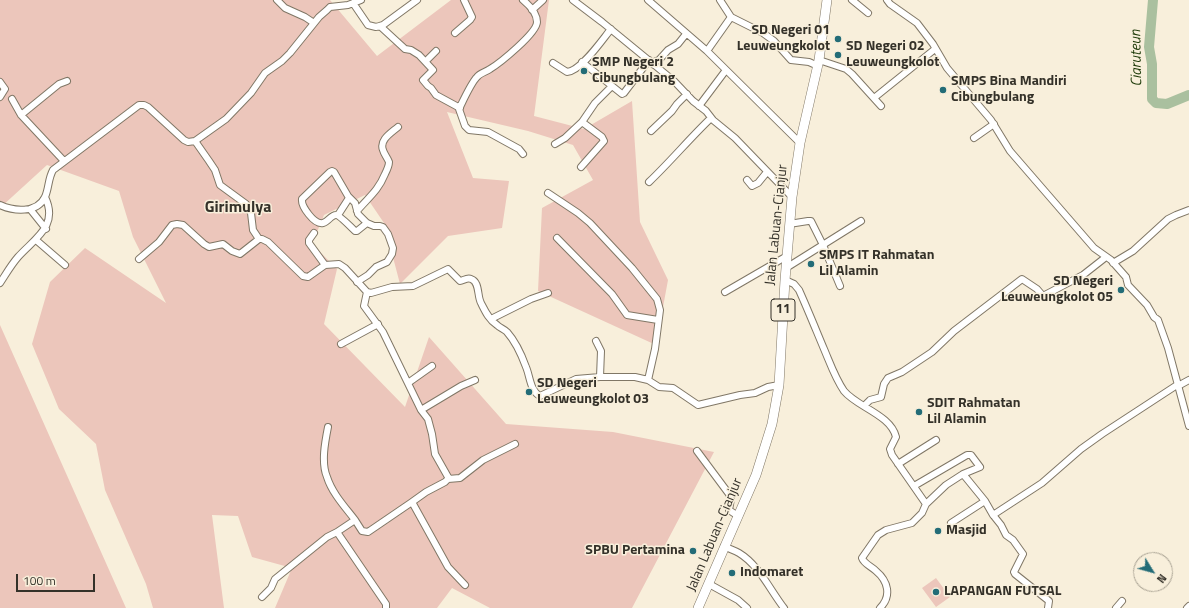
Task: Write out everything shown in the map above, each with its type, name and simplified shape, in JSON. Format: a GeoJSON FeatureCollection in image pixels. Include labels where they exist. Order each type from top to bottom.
{"type":"FeatureCollection","features":[{"type":"Feature","properties":{"kind":"highway","name":"Jalan Labuan-Cianjur"},"geometry":{"type":"LineString","coordinates":[[698,608],[724,546],[754,481],[772,424],[779,385],[785,280],[792,197],[800,143],[819,63],[827,0]]}},
{"type":"Feature","properties":{"kind":"street"},"geometry":{"type":"LineString","coordinates":[[277,0],[284,8],[305,17],[314,23]]}},
{"type":"Feature","properties":{"kind":"street"},"geometry":{"type":"LineString","coordinates":[[0,205],[12,209],[30,209],[42,202],[45,197],[52,170],[111,128],[137,107],[142,105],[148,107],[184,140],[188,142],[194,141],[217,126],[235,110],[251,93],[265,73],[282,61],[290,53],[314,23],[330,7],[348,5],[361,0]]}},
{"type":"Feature","properties":{"kind":"street"},"geometry":{"type":"LineString","coordinates":[[353,3],[368,25],[374,27],[380,26],[417,0]]}},
{"type":"Feature","properties":{"kind":"street"},"geometry":{"type":"LineString","coordinates":[[455,33],[472,17],[464,0]]}},
{"type":"Feature","properties":{"kind":"street"},"geometry":{"type":"LineString","coordinates":[[522,0],[530,5],[537,20],[538,23],[535,30],[514,50],[489,70],[477,77],[459,109],[468,130],[488,132],[519,149],[523,154]]}},
{"type":"Feature","properties":{"kind":"street"},"geometry":{"type":"LineString","coordinates":[[532,10],[543,0]]}},
{"type":"Feature","properties":{"kind":"street"},"geometry":{"type":"LineString","coordinates":[[573,0],[674,81],[711,118],[734,138],[792,197]]}},
{"type":"Feature","properties":{"kind":"street"},"geometry":{"type":"LineString","coordinates":[[648,0],[707,51],[800,143]]}},
{"type":"Feature","properties":{"kind":"street"},"geometry":{"type":"LineString","coordinates":[[720,0],[731,17],[763,33],[774,41],[790,60],[819,63],[846,69],[881,106]]}},
{"type":"Feature","properties":{"kind":"street"},"geometry":{"type":"LineString","coordinates":[[852,0],[868,13]]}},
{"type":"Feature","properties":{"kind":"street"},"geometry":{"type":"LineString","coordinates":[[887,0],[890,4],[908,15],[917,23],[946,68],[994,124],[1010,151],[1094,248],[1114,263],[1126,277],[1128,285],[1147,305],[1154,317],[1158,320],[1167,343],[1177,386],[1189,426]]}},
{"type":"Feature","properties":{"kind":"street"},"geometry":{"type":"LineString","coordinates":[[707,51],[731,17]]}},
{"type":"Feature","properties":{"kind":"street"},"geometry":{"type":"LineString","coordinates":[[380,26],[405,49],[411,50],[426,61],[433,70],[423,80],[436,95],[460,108]]}},
{"type":"Feature","properties":{"kind":"street"},"geometry":{"type":"LineString","coordinates":[[553,63],[563,70],[570,72],[582,62],[611,29]]}},
{"type":"Feature","properties":{"kind":"street"},"geometry":{"type":"LineString","coordinates":[[654,66],[656,61],[659,60],[668,50],[678,44],[686,34]]}},
{"type":"Feature","properties":{"kind":"street"},"geometry":{"type":"LineString","coordinates":[[874,98],[935,49]]}},
{"type":"Feature","properties":{"kind":"street"},"geometry":{"type":"LineString","coordinates":[[426,61],[436,51]]}},
{"type":"Feature","properties":{"kind":"street"},"geometry":{"type":"LineString","coordinates":[[582,62],[620,93],[624,93],[648,60]]}},
{"type":"Feature","properties":{"kind":"street"},"geometry":{"type":"LineString","coordinates":[[699,106],[726,70]]}},
{"type":"Feature","properties":{"kind":"street"},"geometry":{"type":"LineString","coordinates":[[21,115],[59,84],[67,81]]}},
{"type":"Feature","properties":{"kind":"street"},"geometry":{"type":"LineString","coordinates":[[0,82],[5,89],[0,97]]}},
{"type":"Feature","properties":{"kind":"street"},"geometry":{"type":"LineString","coordinates":[[555,144],[565,138],[582,122],[595,103],[612,86]]}},
{"type":"Feature","properties":{"kind":"street"},"geometry":{"type":"LineString","coordinates":[[651,131],[687,94]]}},
{"type":"Feature","properties":{"kind":"street"},"geometry":{"type":"LineString","coordinates":[[12,99],[21,115],[64,161]]}},
{"type":"Feature","properties":{"kind":"street"},"geometry":{"type":"LineString","coordinates":[[649,182],[711,118]]}},
{"type":"Feature","properties":{"kind":"street"},"geometry":{"type":"LineString","coordinates":[[581,167],[604,141],[602,137],[582,122]]}},
{"type":"Feature","properties":{"kind":"street"},"geometry":{"type":"LineString","coordinates":[[974,138],[994,124]]}},
{"type":"Feature","properties":{"kind":"street"},"geometry":{"type":"LineString","coordinates":[[357,211],[374,194],[381,182],[389,165],[388,158],[382,148],[382,144],[398,127]]}},
{"type":"Feature","properties":{"kind":"street"},"geometry":{"type":"LineString","coordinates":[[194,141],[209,161],[220,185],[246,204],[251,213],[253,230],[259,239]]}},
{"type":"Feature","properties":{"kind":"street"},"geometry":{"type":"LineString","coordinates":[[349,198],[338,215],[333,216],[324,223],[319,223],[308,214],[302,203],[302,199],[332,171],[349,198],[355,203],[357,211],[367,224],[383,227],[388,234],[393,252],[387,262],[376,267],[358,282]]}},
{"type":"Feature","properties":{"kind":"street"},"geometry":{"type":"LineString","coordinates":[[747,180],[752,186],[758,183],[767,172]]}},
{"type":"Feature","properties":{"kind":"street"},"geometry":{"type":"LineString","coordinates":[[548,193],[590,223],[632,268],[657,299],[660,308],[648,380]]}},
{"type":"Feature","properties":{"kind":"street"},"geometry":{"type":"LineString","coordinates":[[0,283],[15,260],[46,229],[49,207],[45,197]]}},
{"type":"Feature","properties":{"kind":"street"},"geometry":{"type":"LineString","coordinates":[[30,209],[46,229]]}},
{"type":"Feature","properties":{"kind":"street"},"geometry":{"type":"LineString","coordinates":[[1114,263],[1133,251],[1160,225],[1172,217],[1189,210]]}},
{"type":"Feature","properties":{"kind":"street"},"geometry":{"type":"LineString","coordinates":[[338,215],[355,231],[367,224]]}},
{"type":"Feature","properties":{"kind":"street"},"geometry":{"type":"LineString","coordinates":[[789,224],[810,221],[823,245],[840,286]]}},
{"type":"Feature","properties":{"kind":"street"},"geometry":{"type":"LineString","coordinates":[[786,268],[861,221]]}},
{"type":"Feature","properties":{"kind":"street"},"geometry":{"type":"LineString","coordinates":[[139,259],[159,242],[172,225],[177,224],[183,225],[204,244],[209,246],[223,244],[232,251],[240,254],[262,238],[303,276],[312,276],[325,265],[339,264],[345,268],[367,292],[372,293],[392,287],[413,286],[448,269],[460,281],[468,278],[473,280],[478,288],[478,297],[480,302],[491,319],[509,336],[527,368],[530,380],[539,396],[542,396],[570,381],[600,377],[636,377],[648,380],[659,387],[673,388],[698,405],[737,395],[755,393],[768,387],[779,385]]}},
{"type":"Feature","properties":{"kind":"street"},"geometry":{"type":"LineString","coordinates":[[314,233],[309,240],[309,243],[325,265]]}},
{"type":"Feature","properties":{"kind":"street"},"geometry":{"type":"LineString","coordinates":[[557,238],[612,294],[628,316],[658,320]]}},
{"type":"Feature","properties":{"kind":"street"},"geometry":{"type":"LineString","coordinates":[[36,240],[65,265]]}},
{"type":"Feature","properties":{"kind":"street"},"geometry":{"type":"LineString","coordinates":[[725,292],[787,256]]}},
{"type":"Feature","properties":{"kind":"street"},"geometry":{"type":"LineString","coordinates":[[864,406],[870,400],[881,397],[884,384],[888,378],[902,372],[932,352],[954,331],[1022,279],[1037,289],[1043,296],[1083,275],[1106,257]]}},
{"type":"Feature","properties":{"kind":"street"},"geometry":{"type":"LineString","coordinates":[[785,280],[794,284],[799,290],[837,380],[849,396],[880,417],[895,431],[896,436],[890,449],[892,455],[926,504]]}},
{"type":"Feature","properties":{"kind":"street"},"geometry":{"type":"LineString","coordinates":[[367,292],[364,306],[378,324],[421,410],[428,419],[435,454],[448,479]]}},
{"type":"Feature","properties":{"kind":"street"},"geometry":{"type":"LineString","coordinates":[[491,319],[531,299],[548,293]]}},
{"type":"Feature","properties":{"kind":"street"},"geometry":{"type":"LineString","coordinates":[[341,344],[378,324]]}},
{"type":"Feature","properties":{"kind":"street"},"geometry":{"type":"LineString","coordinates":[[596,342],[601,351],[600,377]]}},
{"type":"Feature","properties":{"kind":"street"},"geometry":{"type":"LineString","coordinates":[[408,383],[432,366]]}},
{"type":"Feature","properties":{"kind":"street"},"geometry":{"type":"LineString","coordinates":[[421,410],[461,386],[475,380]]}},
{"type":"Feature","properties":{"kind":"street"},"geometry":{"type":"LineString","coordinates":[[993,515],[1042,483],[1081,449],[1102,434],[1177,386],[1189,380]]}},
{"type":"Feature","properties":{"kind":"street"},"geometry":{"type":"LineString","coordinates":[[328,427],[324,452],[326,476],[338,497],[362,530],[368,532],[426,492],[448,479],[460,478],[483,460],[515,444]]}},
{"type":"Feature","properties":{"kind":"street"},"geometry":{"type":"LineString","coordinates":[[898,464],[936,440]]}},
{"type":"Feature","properties":{"kind":"street"},"geometry":{"type":"LineString","coordinates":[[697,451],[729,494],[731,499],[729,510],[738,516]]}},
{"type":"Feature","properties":{"kind":"street"},"geometry":{"type":"LineString","coordinates":[[880,608],[887,599],[886,586],[882,576],[864,562],[862,558],[878,534],[886,530],[912,523],[922,513],[926,504],[946,485],[963,474],[980,467],[973,456],[969,454],[914,486]]}},
{"type":"Feature","properties":{"kind":"street"},"geometry":{"type":"LineString","coordinates":[[963,474],[985,501],[1006,535],[1013,540],[1024,554],[1014,572],[1015,574],[1049,601],[1048,608]]}},
{"type":"Feature","properties":{"kind":"street"},"geometry":{"type":"LineString","coordinates":[[951,523],[985,501]]}},
{"type":"Feature","properties":{"kind":"street"},"geometry":{"type":"LineString","coordinates":[[412,502],[448,566],[465,585]]}},
{"type":"Feature","properties":{"kind":"street"},"geometry":{"type":"LineString","coordinates":[[262,597],[269,591],[277,577],[327,537],[355,520]]}},
{"type":"Feature","properties":{"kind":"street"},"geometry":{"type":"LineString","coordinates":[[337,532],[386,604],[386,608]]}},
{"type":"Feature","properties":{"kind":"street"},"geometry":{"type":"LineString","coordinates":[[724,546],[739,553],[752,565],[765,580],[774,596],[784,608]]}},
{"type":"Feature","properties":{"kind":"street"},"geometry":{"type":"LineString","coordinates":[[709,584],[738,600],[747,608]]}},
{"type":"Feature","properties":{"kind":"street"},"geometry":{"type":"LineString","coordinates":[[1116,608],[1122,601]]}},
{"type":"Feature","properties":{"kind":"shaded area"},"geometry":{"type":"Polygon","coordinates":[[[0,0],[330,0],[377,56],[451,0],[549,0],[534,116],[584,129],[632,101],[640,222],[668,280],[656,345],[538,291],[542,208],[593,180],[573,145],[528,131],[447,112],[473,178],[509,181],[502,228],[448,236],[400,284],[384,223],[365,195],[324,215],[312,244],[337,269],[324,324],[405,407],[429,337],[506,424],[613,432],[714,452],[632,608],[490,608],[452,588],[437,608],[275,608],[292,568],[252,557],[238,516],[212,515],[224,608],[153,608],[146,584],[105,490],[96,444],[59,409],[32,344],[50,282],[85,248],[166,303],[133,237],[119,191],[47,165],[1,207],[0,206],[0,0]]]}},
{"type":"Feature","properties":{"kind":"shaded area"},"geometry":{"type":"Polygon","coordinates":[[[0,325],[126,608],[0,608],[0,325]]]}},
{"type":"Feature","properties":{"kind":"shaded area","name":"LAPANGAN FUTSAL"},"geometry":{"type":"Polygon","coordinates":[[[936,578],[950,597],[936,607],[922,588],[936,578]]]}},
{"type":"Feature","properties":{"kind":"waterway","name":"Ciaruteun"},"geometry":{"type":"LineString","coordinates":[[1153,0],[1149,47],[1152,64],[1152,99],[1156,103],[1167,104],[1189,95]]}},
{"type":"Feature","properties":{"kind":"place","name":"SD Negeri 01 Leuweungkolot"},"geometry":{"type":"Point","coordinates":[838,39]}},
{"type":"Feature","properties":{"kind":"place","name":"SD Negeri 02 Leuweungkolot"},"geometry":{"type":"Point","coordinates":[838,55]}},
{"type":"Feature","properties":{"kind":"place","name":"SMP Negeri 2 Cibungbulang"},"geometry":{"type":"Point","coordinates":[584,71]}},
{"type":"Feature","properties":{"kind":"place","name":"SMPS Bina Mandiri Cibungbulang"},"geometry":{"type":"Point","coordinates":[943,90]}},
{"type":"Feature","properties":{"kind":"place","name":"SMPS IT Rahmatan Lil Alamin"},"geometry":{"type":"Point","coordinates":[811,264]}},
{"type":"Feature","properties":{"kind":"place","name":"SD Negeri Leuweungkolot 05"},"geometry":{"type":"Point","coordinates":[1121,290]}},
{"type":"Feature","properties":{"kind":"place","name":"SD Negeri Leuweungkolot 03"},"geometry":{"type":"Point","coordinates":[529,392]}},
{"type":"Feature","properties":{"kind":"place","name":"SDIT Rahmatan Lil Alamin"},"geometry":{"type":"Point","coordinates":[919,412]}},
{"type":"Feature","properties":{"kind":"place","name":"Masjid"},"geometry":{"type":"Point","coordinates":[938,531]}},
{"type":"Feature","properties":{"kind":"place","name":"SPBU Pertamina"},"geometry":{"type":"Point","coordinates":[693,551]}},
{"type":"Feature","properties":{"kind":"place","name":"Indomaret"},"geometry":{"type":"Point","coordinates":[732,573]}},
{"type":"Feature","properties":{"kind":"place","name":"LAPANGAN FUTSAL"},"geometry":{"type":"Point","coordinates":[936,592]}},
{"type":"Feature","properties":{"kind":"district","name":"Girimulya"},"geometry":{"type":"Point","coordinates":[238,208]}}]}
